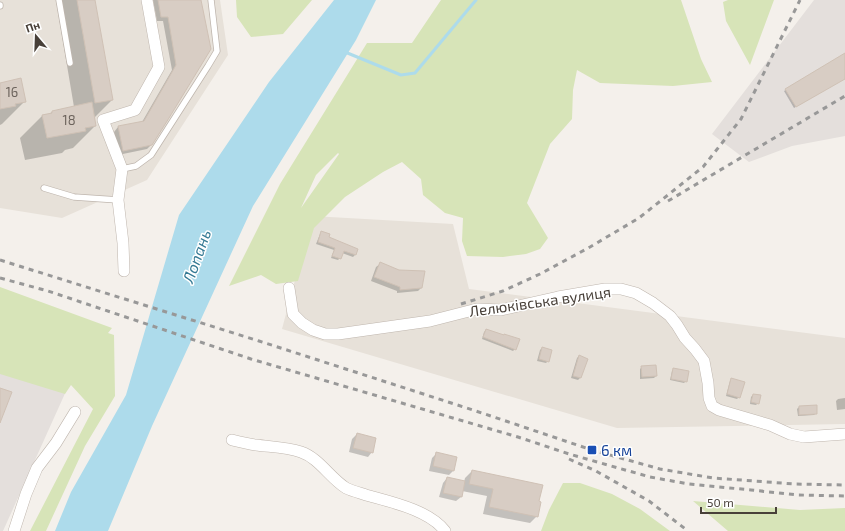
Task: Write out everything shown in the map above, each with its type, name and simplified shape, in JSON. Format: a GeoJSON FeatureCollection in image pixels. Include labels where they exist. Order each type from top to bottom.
{"type":"FeatureCollection","features":[{"type":"Feature","properties":{"kind":"street"},"geometry":{"type":"LineString","coordinates":[[124,271],[123,243],[118,200],[122,169],[102,120],[135,110],[159,67],[147,0]]}},
{"type":"Feature","properties":{"kind":"street","name":"Лелюківська вулиця"},"geometry":{"type":"LineString","coordinates":[[288,288],[293,314],[302,323],[313,330],[325,334],[338,334],[430,321],[477,308],[501,310],[558,297],[605,289],[636,293],[654,303],[670,316],[685,338],[704,361],[709,398],[712,406],[719,410],[770,425],[790,434],[804,437],[845,434]]}},
{"type":"Feature","properties":{"kind":"street"},"geometry":{"type":"LineString","coordinates":[[14,531],[26,494],[38,468],[56,443],[75,412]]}},
{"type":"Feature","properties":{"kind":"street"},"geometry":{"type":"LineString","coordinates":[[232,440],[257,445],[286,447],[303,452],[314,459],[347,488],[423,514],[431,518],[445,531]]}},
{"type":"Feature","properties":{"kind":"lane"},"geometry":{"type":"LineString","coordinates":[[59,0],[70,63]]}},
{"type":"Feature","properties":{"kind":"lane"},"geometry":{"type":"LineString","coordinates":[[122,169],[136,166],[151,155],[217,51],[211,0]]}},
{"type":"Feature","properties":{"kind":"lane"},"geometry":{"type":"LineString","coordinates":[[44,188],[74,197],[118,200]]}},
{"type":"Feature","properties":{"kind":"shaded area"},"geometry":{"type":"Polygon","coordinates":[[[0,0],[220,0],[228,55],[147,180],[62,218],[0,208],[0,0]]]}},
{"type":"Feature","properties":{"kind":"shaded area"},"geometry":{"type":"Polygon","coordinates":[[[814,0],[845,0],[845,136],[792,146],[749,162],[712,134],[814,0]]]}},
{"type":"Feature","properties":{"kind":"shaded area"},"geometry":{"type":"Polygon","coordinates":[[[312,216],[453,224],[469,289],[845,338],[845,424],[617,428],[282,329],[312,216]]]}},
{"type":"Feature","properties":{"kind":"shaded area"},"geometry":{"type":"Polygon","coordinates":[[[0,369],[67,389],[3,531],[0,531],[0,369]]]}},
{"type":"Feature","properties":{"kind":"green space"},"geometry":{"type":"Polygon","coordinates":[[[236,0],[312,0],[283,34],[251,37],[237,17],[236,0]]]}},
{"type":"Feature","properties":{"kind":"green space"},"geometry":{"type":"Polygon","coordinates":[[[441,0],[681,0],[701,59],[712,82],[673,86],[600,83],[577,70],[573,90],[572,119],[550,144],[527,203],[548,238],[540,249],[526,254],[503,257],[467,256],[462,241],[463,218],[445,213],[423,195],[421,179],[402,162],[383,172],[345,197],[314,228],[298,281],[276,284],[261,275],[229,286],[280,184],[367,43],[412,43],[441,0]],[[338,153],[316,175],[301,208],[339,154],[338,153]]]}},
{"type":"Feature","properties":{"kind":"green space"},"geometry":{"type":"Polygon","coordinates":[[[728,0],[774,0],[750,65],[726,21],[723,2],[728,0]]]}},
{"type":"Feature","properties":{"kind":"green space"},"geometry":{"type":"Polygon","coordinates":[[[0,287],[112,328],[108,333],[114,335],[115,396],[85,446],[46,531],[30,531],[93,409],[71,385],[65,394],[0,374],[0,287]]]}},
{"type":"Feature","properties":{"kind":"green space"},"geometry":{"type":"Polygon","coordinates":[[[563,483],[580,483],[612,494],[640,509],[670,531],[541,531],[549,510],[563,483]]]}},
{"type":"Feature","properties":{"kind":"green space"},"geometry":{"type":"Polygon","coordinates":[[[693,501],[800,510],[845,508],[845,531],[728,531],[693,501]]]}},
{"type":"Feature","properties":{"kind":"water","name":"Лопань"},"geometry":{"type":"Polygon","coordinates":[[[334,0],[376,0],[356,40],[253,206],[152,426],[108,531],[55,531],[71,492],[126,395],[179,215],[269,82],[334,0]]]}},
{"type":"Feature","properties":{"kind":"building"},"geometry":{"type":"Polygon","coordinates":[[[77,0],[95,0],[113,100],[95,103],[77,0]]]}},
{"type":"Feature","properties":{"kind":"building"},"geometry":{"type":"Polygon","coordinates":[[[158,0],[201,0],[211,49],[152,145],[123,151],[118,126],[144,121],[176,65],[168,17],[161,17],[158,0]]]}},
{"type":"Feature","properties":{"kind":"building"},"geometry":{"type":"Polygon","coordinates":[[[845,53],[845,79],[796,107],[785,89],[845,53]]]}},
{"type":"Feature","properties":{"kind":"building"},"geometry":{"type":"Polygon","coordinates":[[[21,78],[26,102],[15,104],[16,106],[0,109],[0,83],[21,78]]]}},
{"type":"Feature","properties":{"kind":"building"},"geometry":{"type":"Polygon","coordinates":[[[92,102],[96,126],[85,128],[86,131],[47,138],[42,115],[52,113],[52,111],[92,102]]]}},
{"type":"Feature","properties":{"kind":"building"},"geometry":{"type":"Polygon","coordinates":[[[321,231],[330,234],[329,237],[358,249],[356,255],[344,251],[341,259],[332,256],[335,248],[318,242],[321,231]]]}},
{"type":"Feature","properties":{"kind":"building"},"geometry":{"type":"Polygon","coordinates":[[[380,262],[399,270],[425,271],[422,288],[400,290],[400,287],[374,277],[380,262]]]}},
{"type":"Feature","properties":{"kind":"building"},"geometry":{"type":"Polygon","coordinates":[[[486,329],[520,339],[516,350],[483,337],[486,329]]]}},
{"type":"Feature","properties":{"kind":"building"},"geometry":{"type":"Polygon","coordinates":[[[542,347],[552,350],[549,362],[539,359],[542,347]]]}},
{"type":"Feature","properties":{"kind":"building"},"geometry":{"type":"Polygon","coordinates":[[[579,355],[588,359],[581,378],[573,376],[579,355]]]}},
{"type":"Feature","properties":{"kind":"building"},"geometry":{"type":"Polygon","coordinates":[[[656,365],[657,376],[642,377],[641,366],[656,365]]]}},
{"type":"Feature","properties":{"kind":"building"},"geometry":{"type":"Polygon","coordinates":[[[673,368],[689,371],[687,382],[671,379],[673,368]]]}},
{"type":"Feature","properties":{"kind":"building"},"geometry":{"type":"Polygon","coordinates":[[[731,378],[745,382],[740,398],[727,394],[731,378]]]}},
{"type":"Feature","properties":{"kind":"building"},"geometry":{"type":"Polygon","coordinates":[[[0,388],[12,392],[0,423],[0,388]]]}},
{"type":"Feature","properties":{"kind":"building"},"geometry":{"type":"Polygon","coordinates":[[[753,394],[761,395],[759,404],[751,402],[753,394]]]}},
{"type":"Feature","properties":{"kind":"building"},"geometry":{"type":"Polygon","coordinates":[[[817,405],[817,414],[799,415],[799,406],[817,405]]]}},
{"type":"Feature","properties":{"kind":"building"},"geometry":{"type":"Polygon","coordinates":[[[357,433],[376,438],[373,453],[353,448],[357,433]]]}},
{"type":"Feature","properties":{"kind":"building"},"geometry":{"type":"Polygon","coordinates":[[[436,452],[457,457],[454,471],[433,466],[436,452]]]}},
{"type":"Feature","properties":{"kind":"building"},"geometry":{"type":"Polygon","coordinates":[[[472,470],[543,485],[539,501],[541,502],[538,517],[489,507],[493,489],[469,484],[472,470]]]}},
{"type":"Feature","properties":{"kind":"building"},"geometry":{"type":"Polygon","coordinates":[[[447,477],[465,481],[462,497],[443,493],[447,477]]]}},
{"type":"Feature","properties":{"kind":"waterway"},"geometry":{"type":"LineString","coordinates":[[345,52],[401,75],[415,73],[476,0]]}},
{"type":"Feature","properties":{"kind":"railway"},"geometry":{"type":"LineString","coordinates":[[461,304],[503,291],[540,274],[590,247],[639,218],[703,167],[741,119],[800,0]]}},
{"type":"Feature","properties":{"kind":"railway"},"geometry":{"type":"LineString","coordinates":[[668,201],[845,96]]}},
{"type":"Feature","properties":{"kind":"railway"},"geometry":{"type":"LineString","coordinates":[[0,260],[259,341],[592,450],[660,469],[713,478],[795,484],[845,485]]}},
{"type":"Feature","properties":{"kind":"railway"},"geometry":{"type":"LineString","coordinates":[[0,278],[48,291],[251,359],[650,477],[689,484],[798,495],[845,496]]}},
{"type":"Feature","properties":{"kind":"railway"},"geometry":{"type":"LineString","coordinates":[[569,459],[596,471],[649,501],[688,531]]}},
{"type":"Feature","properties":{"kind":"place","name":"6 км"},"geometry":{"type":"Point","coordinates":[592,450]}}]}
